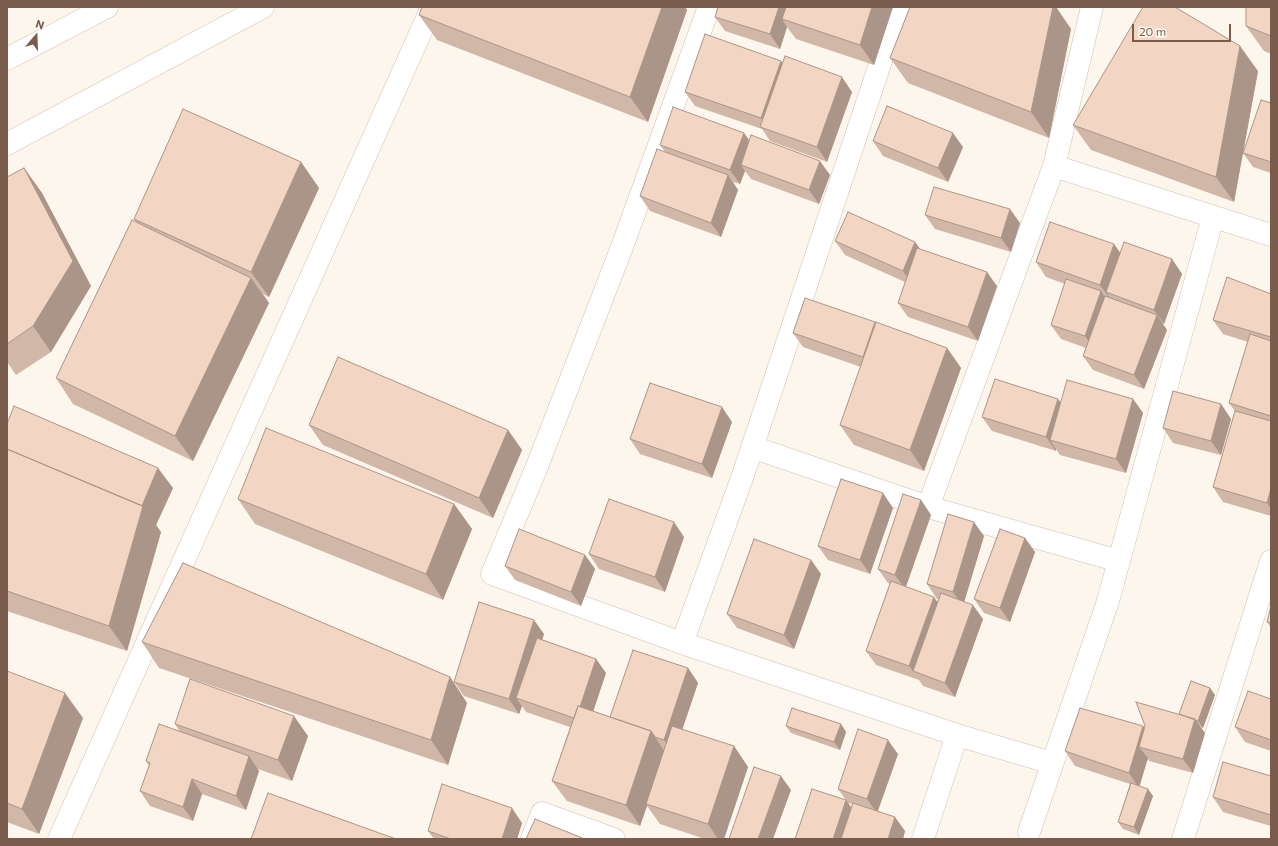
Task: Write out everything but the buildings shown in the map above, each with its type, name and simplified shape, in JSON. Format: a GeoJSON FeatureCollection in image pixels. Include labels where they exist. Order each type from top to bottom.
{"type":"FeatureCollection","features":[{"type":"Feature","properties":{"kind":"street"},"geometry":{"type":"LineString","coordinates":[[7,59],[107,7]]}},
{"type":"Feature","properties":{"kind":"street"},"geometry":{"type":"LineString","coordinates":[[7,144],[263,7]]}},
{"type":"Feature","properties":{"kind":"street"},"geometry":{"type":"LineString","coordinates":[[59,839],[432,7]]}},
{"type":"Feature","properties":{"kind":"street"},"geometry":{"type":"LineString","coordinates":[[709,7],[622,247],[536,470],[492,574],[682,644],[957,735],[1052,763]]}},
{"type":"Feature","properties":{"kind":"street"},"geometry":{"type":"LineString","coordinates":[[682,644],[752,447],[899,7]]}},
{"type":"Feature","properties":{"kind":"street"},"geometry":{"type":"LineString","coordinates":[[928,506],[1054,166],[1092,7]]}},
{"type":"Feature","properties":{"kind":"street"},"geometry":{"type":"LineString","coordinates":[[1054,166],[1271,236]]}},
{"type":"Feature","properties":{"kind":"street"},"geometry":{"type":"LineString","coordinates":[[1029,832],[1108,601],[1213,217]]}},
{"type":"Feature","properties":{"kind":"street"},"geometry":{"type":"LineString","coordinates":[[752,447],[928,506],[1119,561]]}},
{"type":"Feature","properties":{"kind":"street"},"geometry":{"type":"LineString","coordinates":[[1183,839],[1271,561]]}},
{"type":"Feature","properties":{"kind":"street"},"geometry":{"type":"LineString","coordinates":[[923,839],[957,735]]}},
{"type":"Feature","properties":{"kind":"street"},"geometry":{"type":"LineString","coordinates":[[532,839],[542,813],[614,839]]}}]}
